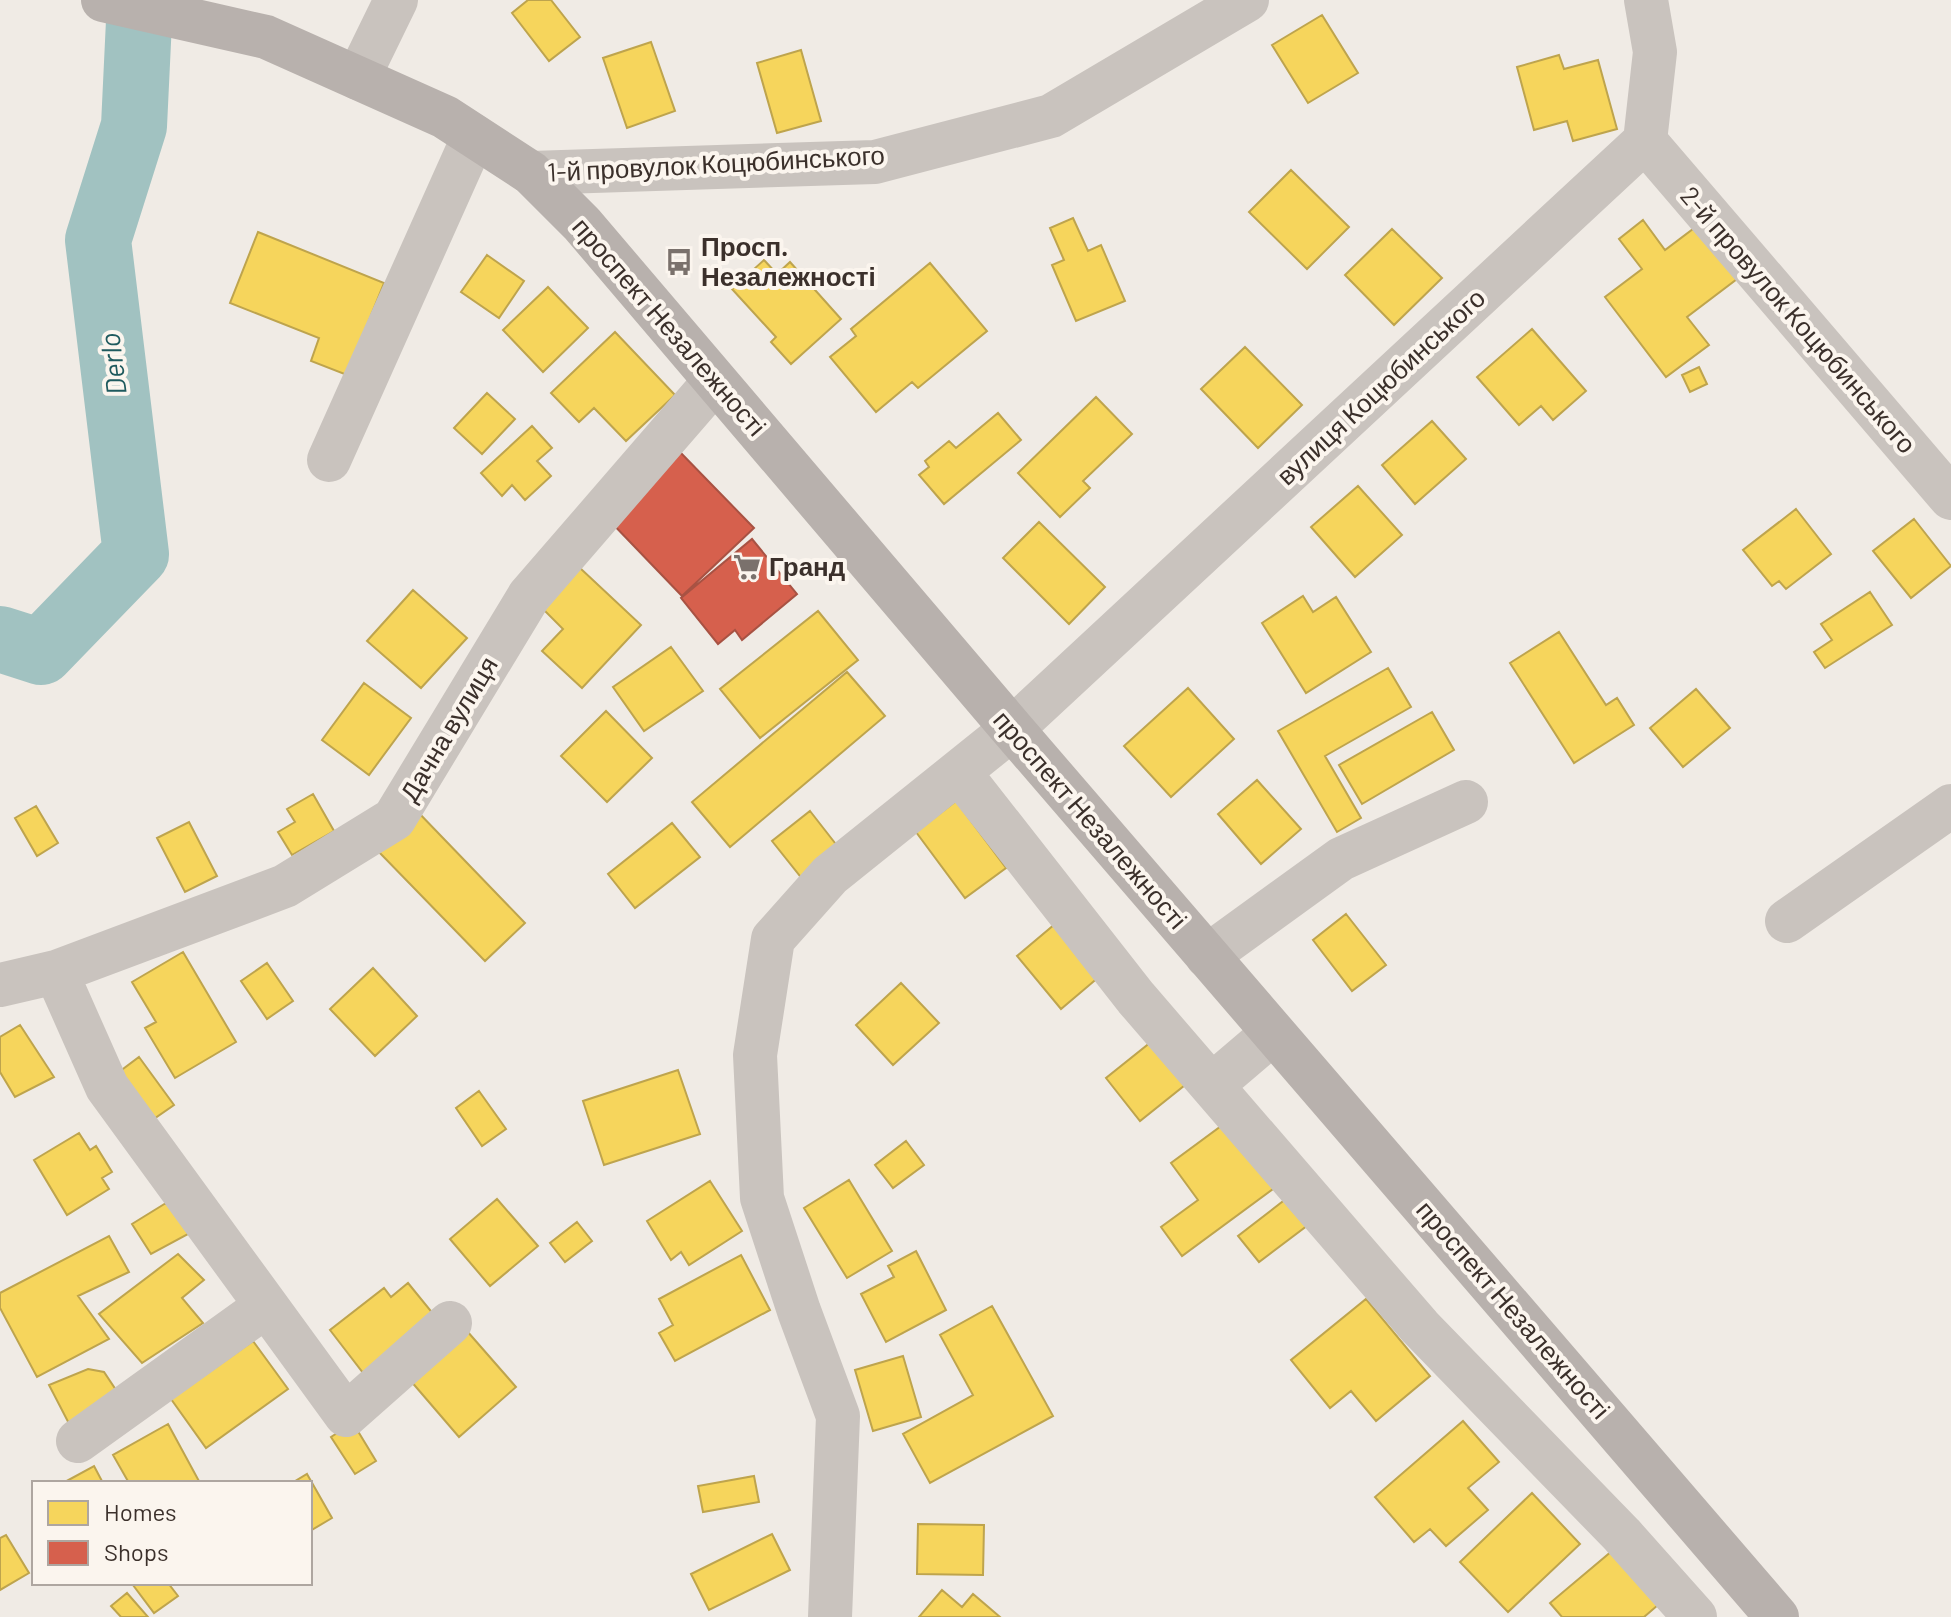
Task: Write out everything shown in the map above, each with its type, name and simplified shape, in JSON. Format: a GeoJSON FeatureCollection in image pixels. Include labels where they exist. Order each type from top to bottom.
{"type":"FeatureCollection","features":[{"type":"Feature","properties":{"kind":"main road","name":"проспект Незалежності"},"geometry":{"type":"LineString","coordinates":[[105,0],[266,37],[445,117],[531,173],[582,224],[1012,729],[1777,1617]]}},
{"type":"Feature","properties":{"kind":"street"},"geometry":{"type":"LineString","coordinates":[[358,78],[396,0]]}},
{"type":"Feature","properties":{"kind":"street","name":"1-й провулок Коцюбинського"},"geometry":{"type":"LineString","coordinates":[[531,173],[875,162],[1051,116],[1247,0]]}},
{"type":"Feature","properties":{"kind":"street"},"geometry":{"type":"LineString","coordinates":[[1645,141],[1655,52],[1646,0]]}},
{"type":"Feature","properties":{"kind":"street"},"geometry":{"type":"LineString","coordinates":[[329,460],[474,136]]}},
{"type":"Feature","properties":{"kind":"street","name":"2-й провулок Коцюбинського"},"geometry":{"type":"LineString","coordinates":[[1645,141],[1951,498]]}},
{"type":"Feature","properties":{"kind":"street","name":"вулиця Коцюбинського"},"geometry":{"type":"LineString","coordinates":[[830,1617],[838,1416],[762,1198],[755,1055],[773,939],[830,875],[1012,729],[1645,141]]}},
{"type":"Feature","properties":{"kind":"street","name":"Дачна вулиця"},"geometry":{"type":"LineString","coordinates":[[0,985],[56,972],[285,886],[394,819],[529,596],[715,381]]}},
{"type":"Feature","properties":{"kind":"street"},"geometry":{"type":"LineString","coordinates":[[959,772],[1136,998],[1420,1327],[1622,1535],[1695,1617]]}},
{"type":"Feature","properties":{"kind":"street"},"geometry":{"type":"LineString","coordinates":[[1207,956],[1341,859],[1466,802]]}},
{"type":"Feature","properties":{"kind":"street"},"geometry":{"type":"LineString","coordinates":[[1787,921],[1951,806]]}},
{"type":"Feature","properties":{"kind":"street"},"geometry":{"type":"LineString","coordinates":[[56,972],[107,1087],[346,1415],[450,1323]]}},
{"type":"Feature","properties":{"kind":"street"},"geometry":{"type":"LineString","coordinates":[[1212,1085],[1273,1033]]}},
{"type":"Feature","properties":{"kind":"street"},"geometry":{"type":"LineString","coordinates":[[78,1441],[266,1306]]}},
{"type":"Feature","properties":{"kind":"building: Homes"},"geometry":{"type":"Polygon","coordinates":[[[528,0],[551,0],[580,37],[549,61],[512,13],[528,0]]]}},
{"type":"Feature","properties":{"kind":"building: Homes"},"geometry":{"type":"Polygon","coordinates":[[[1322,15],[1358,73],[1308,103],[1272,45],[1322,15]]]}},
{"type":"Feature","properties":{"kind":"building: Homes"},"geometry":{"type":"Polygon","coordinates":[[[651,42],[675,111],[627,128],[603,58],[651,42]]]}},
{"type":"Feature","properties":{"kind":"building: Homes"},"geometry":{"type":"Polygon","coordinates":[[[801,50],[821,121],[777,133],[757,63],[801,50]]]}},
{"type":"Feature","properties":{"kind":"building: Homes"},"geometry":{"type":"Polygon","coordinates":[[[1559,55],[1564,69],[1598,60],[1617,129],[1573,141],[1567,121],[1534,130],[1517,67],[1559,55]]]}},
{"type":"Feature","properties":{"kind":"building: Homes"},"geometry":{"type":"Polygon","coordinates":[[[1291,170],[1349,227],[1307,269],[1249,212],[1291,170]]]}},
{"type":"Feature","properties":{"kind":"building: Homes"},"geometry":{"type":"Polygon","coordinates":[[[1073,218],[1088,251],[1101,245],[1125,301],[1076,321],[1052,265],[1064,260],[1050,228],[1073,218]]]}},
{"type":"Feature","properties":{"kind":"building: Homes"},"geometry":{"type":"Polygon","coordinates":[[[1643,220],[1665,250],[1697,226],[1737,279],[1687,317],[1709,345],[1666,377],[1605,297],[1642,269],[1619,239],[1643,220]]]}},
{"type":"Feature","properties":{"kind":"building: Homes"},"geometry":{"type":"Polygon","coordinates":[[[1392,229],[1442,278],[1394,325],[1345,275],[1392,229]]]}},
{"type":"Feature","properties":{"kind":"building: Homes"},"geometry":{"type":"Polygon","coordinates":[[[258,232],[384,283],[347,375],[311,361],[319,338],[230,303],[258,232]]]}},
{"type":"Feature","properties":{"kind":"building: Homes"},"geometry":{"type":"Polygon","coordinates":[[[487,255],[524,281],[499,318],[461,292],[487,255]]]}},
{"type":"Feature","properties":{"kind":"building: Homes"},"geometry":{"type":"Polygon","coordinates":[[[764,260],[777,274],[790,262],[841,319],[791,364],[771,342],[776,337],[732,289],[764,260]]]}},
{"type":"Feature","properties":{"kind":"building: Homes"},"geometry":{"type":"Polygon","coordinates":[[[930,263],[987,331],[918,388],[912,382],[876,412],[830,357],[856,336],[851,329],[930,263]]]}},
{"type":"Feature","properties":{"kind":"building: Homes"},"geometry":{"type":"Polygon","coordinates":[[[548,287],[588,328],[543,372],[503,330],[548,287]]]}},
{"type":"Feature","properties":{"kind":"building: Homes"},"geometry":{"type":"Polygon","coordinates":[[[1532,329],[1586,391],[1553,420],[1541,406],[1519,425],[1477,377],[1532,329]]]}},
{"type":"Feature","properties":{"kind":"building: Homes"},"geometry":{"type":"Polygon","coordinates":[[[615,332],[675,395],[626,441],[594,408],[579,422],[551,393],[615,332]]]}},
{"type":"Feature","properties":{"kind":"building: Homes"},"geometry":{"type":"Polygon","coordinates":[[[1245,347],[1302,405],[1258,448],[1201,389],[1245,347]]]}},
{"type":"Feature","properties":{"kind":"building: Homes"},"geometry":{"type":"Polygon","coordinates":[[[1699,367],[1707,384],[1690,392],[1682,375],[1699,367]]]}},
{"type":"Feature","properties":{"kind":"building: Homes"},"geometry":{"type":"Polygon","coordinates":[[[487,393],[515,419],[482,454],[454,428],[487,393]]]}},
{"type":"Feature","properties":{"kind":"building: Homes"},"geometry":{"type":"Polygon","coordinates":[[[1096,397],[1132,434],[1083,481],[1090,488],[1060,517],[1018,473],[1096,397]]]}},
{"type":"Feature","properties":{"kind":"building: Homes"},"geometry":{"type":"Polygon","coordinates":[[[998,413],[1021,440],[944,504],[919,475],[929,467],[925,461],[949,441],[956,448],[998,413]]]}},
{"type":"Feature","properties":{"kind":"building: Homes"},"geometry":{"type":"Polygon","coordinates":[[[1432,421],[1466,459],[1415,504],[1382,465],[1432,421]]]}},
{"type":"Feature","properties":{"kind":"building: Homes"},"geometry":{"type":"Polygon","coordinates":[[[532,426],[552,448],[537,461],[551,476],[525,500],[512,485],[502,496],[481,473],[532,426]]]}},
{"type":"Feature","properties":{"kind":"building: Homes"},"geometry":{"type":"Polygon","coordinates":[[[1358,486],[1402,535],[1355,577],[1311,527],[1358,486]]]}},
{"type":"Feature","properties":{"kind":"building: Homes"},"geometry":{"type":"Polygon","coordinates":[[[1796,509],[1831,554],[1786,589],[1779,581],[1772,586],[1743,550],[1796,509]]]}},
{"type":"Feature","properties":{"kind":"building: Homes"},"geometry":{"type":"Polygon","coordinates":[[[1914,519],[1951,566],[1911,598],[1873,551],[1914,519]]]}},
{"type":"Feature","properties":{"kind":"building: Homes"},"geometry":{"type":"Polygon","coordinates":[[[1039,522],[1105,587],[1069,624],[1003,558],[1039,522]]]}},
{"type":"Feature","properties":{"kind":"building: Homes"},"geometry":{"type":"Polygon","coordinates":[[[580,568],[641,625],[582,688],[542,651],[563,629],[542,608],[580,568]]]}},
{"type":"Feature","properties":{"kind":"building: Homes"},"geometry":{"type":"Polygon","coordinates":[[[413,590],[467,638],[421,688],[367,641],[413,590]]]}},
{"type":"Feature","properties":{"kind":"building: Homes"},"geometry":{"type":"Polygon","coordinates":[[[1870,592],[1892,625],[1825,668],[1814,652],[1832,640],[1821,624],[1870,592]]]}},
{"type":"Feature","properties":{"kind":"building: Homes"},"geometry":{"type":"Polygon","coordinates":[[[1303,596],[1313,612],[1336,597],[1371,652],[1306,693],[1262,623],[1303,596]]]}},
{"type":"Feature","properties":{"kind":"building: Homes"},"geometry":{"type":"Polygon","coordinates":[[[818,611],[858,660],[760,738],[720,689],[818,611]]]}},
{"type":"Feature","properties":{"kind":"building: Homes"},"geometry":{"type":"Polygon","coordinates":[[[1559,632],[1606,705],[1617,698],[1634,725],[1574,763],[1510,663],[1559,632]]]}},
{"type":"Feature","properties":{"kind":"building: Homes"},"geometry":{"type":"Polygon","coordinates":[[[671,647],[703,691],[644,731],[613,687],[671,647]]]}},
{"type":"Feature","properties":{"kind":"building: Homes"},"geometry":{"type":"Polygon","coordinates":[[[1388,668],[1411,707],[1325,756],[1361,818],[1337,832],[1278,731],[1388,668]]]}},
{"type":"Feature","properties":{"kind":"building: Homes"},"geometry":{"type":"Polygon","coordinates":[[[847,672],[885,716],[730,847],[692,802],[847,672]]]}},
{"type":"Feature","properties":{"kind":"building: Homes"},"geometry":{"type":"Polygon","coordinates":[[[364,683],[411,718],[369,775],[322,740],[364,683]]]}},
{"type":"Feature","properties":{"kind":"building: Homes"},"geometry":{"type":"Polygon","coordinates":[[[1188,688],[1234,739],[1171,797],[1124,746],[1188,688]]]}},
{"type":"Feature","properties":{"kind":"building: Homes"},"geometry":{"type":"Polygon","coordinates":[[[1696,689],[1730,728],[1683,767],[1650,728],[1696,689]]]}},
{"type":"Feature","properties":{"kind":"building: Homes"},"geometry":{"type":"Polygon","coordinates":[[[606,711],[652,758],[607,802],[561,756],[606,711]]]}},
{"type":"Feature","properties":{"kind":"building: Homes"},"geometry":{"type":"Polygon","coordinates":[[[1432,712],[1454,750],[1362,804],[1339,765],[1432,712]]]}},
{"type":"Feature","properties":{"kind":"building: Homes"},"geometry":{"type":"Polygon","coordinates":[[[1257,780],[1301,829],[1261,864],[1218,814],[1257,780]]]}},
{"type":"Feature","properties":{"kind":"building: Homes"},"geometry":{"type":"Polygon","coordinates":[[[313,794],[334,831],[292,855],[278,832],[295,822],[287,809],[313,794]]]}},
{"type":"Feature","properties":{"kind":"building: Homes"},"geometry":{"type":"Polygon","coordinates":[[[956,801],[1006,868],[965,898],[916,832],[956,801]]]}},
{"type":"Feature","properties":{"kind":"building: Homes"},"geometry":{"type":"Polygon","coordinates":[[[36,806],[58,843],[37,856],[15,818],[36,806]]]}},
{"type":"Feature","properties":{"kind":"building: Homes"},"geometry":{"type":"Polygon","coordinates":[[[416,810],[525,923],[485,961],[376,849],[416,810]]]}},
{"type":"Feature","properties":{"kind":"building: Homes"},"geometry":{"type":"Polygon","coordinates":[[[810,811],[842,852],[804,881],[772,841],[810,811]]]}},
{"type":"Feature","properties":{"kind":"building: Homes"},"geometry":{"type":"Polygon","coordinates":[[[189,822],[217,876],[185,892],[157,838],[189,822]]]}},
{"type":"Feature","properties":{"kind":"building: Homes"},"geometry":{"type":"Polygon","coordinates":[[[672,823],[700,857],[635,908],[608,874],[672,823]]]}},
{"type":"Feature","properties":{"kind":"building: Homes"},"geometry":{"type":"Polygon","coordinates":[[[1346,914],[1386,965],[1352,991],[1313,940],[1346,914]]]}},
{"type":"Feature","properties":{"kind":"building: Homes"},"geometry":{"type":"Polygon","coordinates":[[[1061,919],[1106,971],[1061,1009],[1017,956],[1061,919]]]}},
{"type":"Feature","properties":{"kind":"building: Homes"},"geometry":{"type":"Polygon","coordinates":[[[183,952],[236,1042],[175,1078],[145,1028],[156,1022],[132,982],[183,952]]]}},
{"type":"Feature","properties":{"kind":"building: Homes"},"geometry":{"type":"Polygon","coordinates":[[[267,963],[293,1001],[267,1019],[241,981],[267,963]]]}},
{"type":"Feature","properties":{"kind":"building: Homes"},"geometry":{"type":"Polygon","coordinates":[[[373,968],[417,1016],[375,1056],[330,1009],[373,968]]]}},
{"type":"Feature","properties":{"kind":"building: Homes"},"geometry":{"type":"Polygon","coordinates":[[[901,983],[939,1023],[893,1065],[856,1025],[901,983]]]}},
{"type":"Feature","properties":{"kind":"building: Homes"},"geometry":{"type":"Polygon","coordinates":[[[20,1025],[54,1077],[15,1097],[0,1072],[0,1037],[20,1025]]]}},
{"type":"Feature","properties":{"kind":"building: Homes"},"geometry":{"type":"Polygon","coordinates":[[[1151,1042],[1185,1085],[1140,1121],[1106,1078],[1151,1042]]]}},
{"type":"Feature","properties":{"kind":"building: Homes"},"geometry":{"type":"Polygon","coordinates":[[[139,1057],[174,1105],[145,1125],[111,1078],[139,1057]]]}},
{"type":"Feature","properties":{"kind":"building: Homes"},"geometry":{"type":"Polygon","coordinates":[[[678,1070],[700,1134],[604,1165],[583,1101],[678,1070]]]}},
{"type":"Feature","properties":{"kind":"building: Homes"},"geometry":{"type":"Polygon","coordinates":[[[479,1091],[506,1129],[482,1146],[456,1108],[479,1091]]]}},
{"type":"Feature","properties":{"kind":"building: Homes"},"geometry":{"type":"Polygon","coordinates":[[[1228,1121],[1277,1186],[1182,1256],[1161,1227],[1198,1200],[1171,1163],[1228,1121]]]}},
{"type":"Feature","properties":{"kind":"building: Homes"},"geometry":{"type":"Polygon","coordinates":[[[79,1133],[90,1150],[96,1146],[112,1172],[102,1178],[109,1189],[67,1215],[34,1160],[79,1133]]]}},
{"type":"Feature","properties":{"kind":"building: Homes"},"geometry":{"type":"Polygon","coordinates":[[[906,1141],[924,1165],[893,1188],[875,1165],[906,1141]]]}},
{"type":"Feature","properties":{"kind":"building: Homes"},"geometry":{"type":"Polygon","coordinates":[[[849,1180],[892,1251],[847,1278],[804,1208],[849,1180]]]}},
{"type":"Feature","properties":{"kind":"building: Homes"},"geometry":{"type":"Polygon","coordinates":[[[710,1181],[742,1231],[689,1265],[681,1252],[671,1260],[647,1221],[710,1181]]]}},
{"type":"Feature","properties":{"kind":"building: Homes"},"geometry":{"type":"Polygon","coordinates":[[[1291,1195],[1312,1222],[1259,1262],[1238,1236],[1291,1195]]]}},
{"type":"Feature","properties":{"kind":"building: Homes"},"geometry":{"type":"Polygon","coordinates":[[[497,1199],[538,1246],[490,1286],[450,1239],[497,1199]]]}},
{"type":"Feature","properties":{"kind":"building: Homes"},"geometry":{"type":"Polygon","coordinates":[[[166,1203],[190,1233],[151,1254],[132,1224],[166,1203]]]}},
{"type":"Feature","properties":{"kind":"building: Homes"},"geometry":{"type":"Polygon","coordinates":[[[577,1222],[592,1241],[565,1262],[550,1243],[577,1222]]]}},
{"type":"Feature","properties":{"kind":"building: Homes"},"geometry":{"type":"Polygon","coordinates":[[[109,1236],[129,1272],[78,1296],[109,1339],[37,1377],[0,1308],[0,1293],[109,1236]]]}},
{"type":"Feature","properties":{"kind":"building: Homes"},"geometry":{"type":"Polygon","coordinates":[[[916,1251],[946,1310],[886,1342],[861,1294],[894,1277],[888,1266],[916,1251]]]}},
{"type":"Feature","properties":{"kind":"building: Homes"},"geometry":{"type":"Polygon","coordinates":[[[178,1254],[204,1280],[182,1298],[203,1323],[142,1363],[99,1314],[178,1254]]]}},
{"type":"Feature","properties":{"kind":"building: Homes"},"geometry":{"type":"Polygon","coordinates":[[[741,1255],[770,1310],[675,1361],[659,1333],[673,1325],[659,1299],[741,1255]]]}},
{"type":"Feature","properties":{"kind":"building: Homes"},"geometry":{"type":"Polygon","coordinates":[[[408,1283],[439,1321],[367,1378],[330,1330],[384,1288],[391,1297],[408,1283]]]}},
{"type":"Feature","properties":{"kind":"building: Homes"},"geometry":{"type":"Polygon","coordinates":[[[1366,1299],[1430,1376],[1376,1421],[1351,1391],[1330,1408],[1291,1360],[1366,1299]]]}},
{"type":"Feature","properties":{"kind":"building: Homes"},"geometry":{"type":"Polygon","coordinates":[[[992,1306],[1053,1416],[930,1483],[903,1434],[973,1395],[940,1335],[992,1306]]]}},
{"type":"Feature","properties":{"kind":"building: Homes"},"geometry":{"type":"Polygon","coordinates":[[[467,1331],[516,1387],[459,1437],[410,1380],[467,1331]]]}},
{"type":"Feature","properties":{"kind":"building: Homes"},"geometry":{"type":"Polygon","coordinates":[[[253,1341],[288,1389],[206,1448],[171,1399],[253,1341]]]}},
{"type":"Feature","properties":{"kind":"building: Homes"},"geometry":{"type":"Polygon","coordinates":[[[903,1356],[921,1417],[873,1431],[855,1370],[903,1356]]]}},
{"type":"Feature","properties":{"kind":"building: Homes"},"geometry":{"type":"Polygon","coordinates":[[[88,1369],[104,1372],[118,1393],[78,1441],[49,1385],[88,1369]]]}},
{"type":"Feature","properties":{"kind":"building: Homes"},"geometry":{"type":"Polygon","coordinates":[[[1463,1421],[1499,1462],[1468,1488],[1488,1510],[1446,1546],[1430,1529],[1414,1542],[1375,1497],[1463,1421]]]}},
{"type":"Feature","properties":{"kind":"building: Homes"},"geometry":{"type":"Polygon","coordinates":[[[353,1423],[376,1461],[355,1474],[331,1437],[353,1423]]]}},
{"type":"Feature","properties":{"kind":"building: Homes"},"geometry":{"type":"Polygon","coordinates":[[[168,1424],[199,1481],[128,1481],[113,1455],[168,1424]]]}},
{"type":"Feature","properties":{"kind":"building: Homes"},"geometry":{"type":"Polygon","coordinates":[[[94,1466],[102,1481],[67,1481],[94,1466]]]}},
{"type":"Feature","properties":{"kind":"building: Homes"},"geometry":{"type":"Polygon","coordinates":[[[307,1474],[311,1481],[295,1481],[307,1474]]]}},
{"type":"Feature","properties":{"kind":"building: Homes"},"geometry":{"type":"Polygon","coordinates":[[[754,1476],[759,1502],[703,1512],[698,1486],[754,1476]]]}},
{"type":"Feature","properties":{"kind":"building: Homes"},"geometry":{"type":"Polygon","coordinates":[[[312,1483],[332,1518],[312,1530],[312,1483]]]}},
{"type":"Feature","properties":{"kind":"building: Homes"},"geometry":{"type":"Polygon","coordinates":[[[1532,1493],[1580,1544],[1508,1612],[1460,1562],[1532,1493]]]}},
{"type":"Feature","properties":{"kind":"building: Homes"},"geometry":{"type":"Polygon","coordinates":[[[918,1524],[984,1525],[983,1575],[917,1574],[918,1524]]]}},
{"type":"Feature","properties":{"kind":"building: Homes"},"geometry":{"type":"Polygon","coordinates":[[[772,1534],[790,1570],[709,1610],[691,1574],[772,1534]]]}},
{"type":"Feature","properties":{"kind":"building: Homes"},"geometry":{"type":"Polygon","coordinates":[[[6,1535],[29,1573],[0,1590],[0,1538],[6,1535]]]}},
{"type":"Feature","properties":{"kind":"building: Homes"},"geometry":{"type":"Polygon","coordinates":[[[1612,1551],[1658,1605],[1644,1617],[1562,1617],[1550,1603],[1612,1551]]]}},
{"type":"Feature","properties":{"kind":"building: Homes"},"geometry":{"type":"Polygon","coordinates":[[[133,1585],[170,1585],[178,1596],[154,1613],[133,1585]]]}},
{"type":"Feature","properties":{"kind":"building: Homes"},"geometry":{"type":"Polygon","coordinates":[[[942,1590],[962,1607],[973,1594],[1000,1617],[919,1617],[942,1590]]]}},
{"type":"Feature","properties":{"kind":"building: Homes"},"geometry":{"type":"Polygon","coordinates":[[[127,1593],[148,1617],[121,1617],[111,1606],[127,1593]]]}},
{"type":"Feature","properties":{"kind":"building: Shops"},"geometry":{"type":"Polygon","coordinates":[[[678,450],[754,528],[682,596],[607,518],[678,450]]]}},
{"type":"Feature","properties":{"kind":"building: Shops","name":"Гранд"},"geometry":{"type":"Polygon","coordinates":[[[752,539],[797,594],[742,640],[735,630],[718,644],[681,598],[752,539]]]}},
{"type":"Feature","properties":{"kind":"waterway","name":"Derlo"},"geometry":{"type":"LineString","coordinates":[[0,639],[41,652],[136,554],[98,240],[134,126],[140,0]]}},
{"type":"Feature","properties":{"kind":"place","name":"Просп. Незалежності"},"geometry":{"type":"Point","coordinates":[679,262]}},
{"type":"Feature","properties":{"kind":"place","name":"Гранд"},"geometry":{"type":"Point","coordinates":[747,567]}}]}
